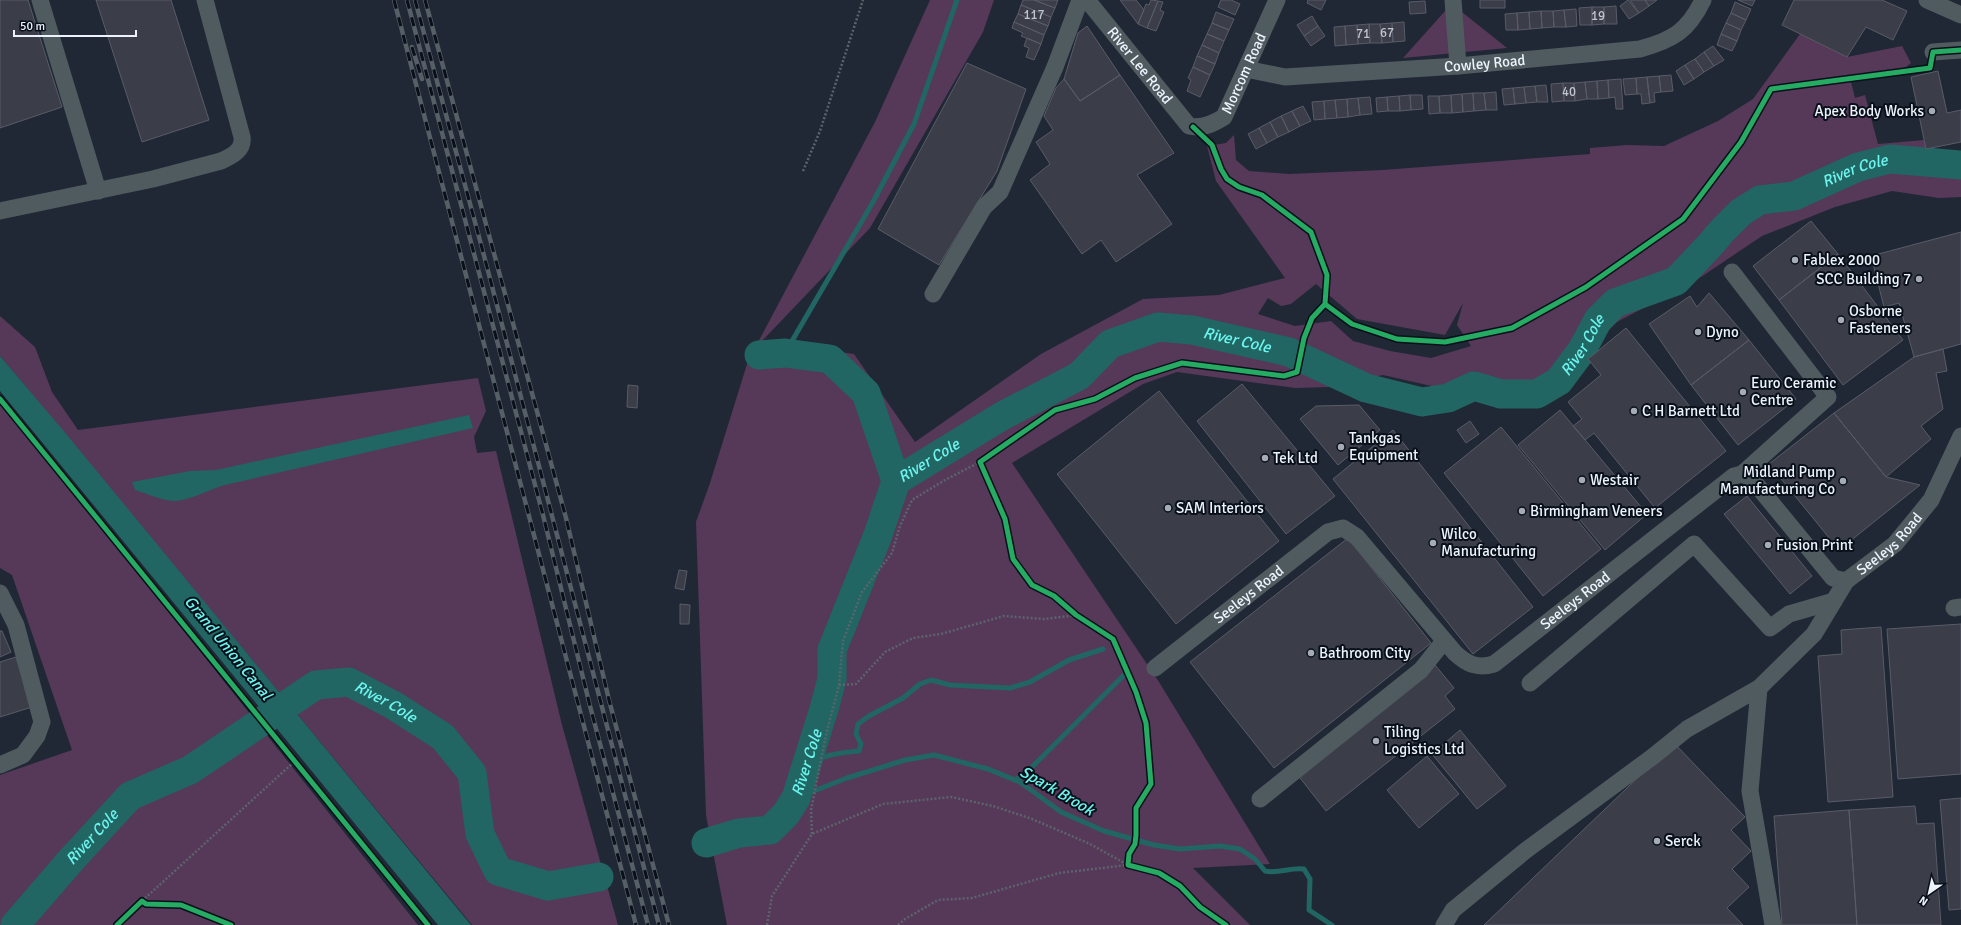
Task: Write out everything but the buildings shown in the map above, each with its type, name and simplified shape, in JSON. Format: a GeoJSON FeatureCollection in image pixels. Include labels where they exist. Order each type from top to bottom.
{"type":"FeatureCollection","features":[{"type":"Feature","properties":{"kind":"street"},"geometry":{"type":"LineString","coordinates":[[40,0],[98,191]]}},
{"type":"Feature","properties":{"kind":"street"},"geometry":{"type":"LineString","coordinates":[[0,211],[98,191],[221,161],[229,158],[241,146],[242,137],[205,0]]}},
{"type":"Feature","properties":{"kind":"street"},"geometry":{"type":"LineString","coordinates":[[933,294],[984,207],[1000,192],[1055,66],[1080,0]]}},
{"type":"Feature","properties":{"kind":"street","name":"River Lee Road"},"geometry":{"type":"LineString","coordinates":[[1087,0],[1189,126],[1193,127]]}},
{"type":"Feature","properties":{"kind":"street","name":"Morcom Road"},"geometry":{"type":"LineString","coordinates":[[1193,127],[1210,125],[1224,117],[1277,0]]}},
{"type":"Feature","properties":{"kind":"street"},"geometry":{"type":"LineString","coordinates":[[1453,0],[1458,66]]}},
{"type":"Feature","properties":{"kind":"street","name":"Cowley Road"},"geometry":{"type":"LineString","coordinates":[[1246,69],[1285,77],[1458,66],[1640,49],[1664,42],[1684,28],[1703,0]]}},
{"type":"Feature","properties":{"kind":"street"},"geometry":{"type":"LineString","coordinates":[[1928,0],[1961,15]]}},
{"type":"Feature","properties":{"kind":"street"},"geometry":{"type":"LineString","coordinates":[[1933,52],[1961,50]]}},
{"type":"Feature","properties":{"kind":"street"},"geometry":{"type":"LineString","coordinates":[[1732,272],[1828,397],[1742,474]]}},
{"type":"Feature","properties":{"kind":"street","name":"Seeleys Road"},"geometry":{"type":"LineString","coordinates":[[1155,668],[1328,532],[1343,528],[1356,537],[1444,641],[1463,661],[1473,666],[1483,667],[1494,664],[1734,476],[1742,474],[1751,478],[1833,578],[1846,581],[1895,544],[1931,500],[1961,436]]}},
{"type":"Feature","properties":{"kind":"street"},"geometry":{"type":"LineString","coordinates":[[1530,683],[1694,544],[1770,628],[1789,614],[1834,601]]}},
{"type":"Feature","properties":{"kind":"street"},"geometry":{"type":"LineString","coordinates":[[1444,925],[1453,910],[1525,851],[1651,758],[1687,729],[1759,688],[1814,634],[1846,581]]}},
{"type":"Feature","properties":{"kind":"street"},"geometry":{"type":"LineString","coordinates":[[0,593],[16,625],[42,722],[37,736],[23,755],[0,765]]}},
{"type":"Feature","properties":{"kind":"street"},"geometry":{"type":"LineString","coordinates":[[1260,799],[1421,670],[1444,641]]}},
{"type":"Feature","properties":{"kind":"street"},"geometry":{"type":"LineString","coordinates":[[1759,688],[1750,791],[1773,925]]}},
{"type":"Feature","properties":{"kind":"path"},"geometry":{"type":"LineString","coordinates":[[803,171],[820,131],[863,0]]}},
{"type":"Feature","properties":{"kind":"path"},"geometry":{"type":"LineString","coordinates":[[767,925],[772,896],[812,834],[813,802],[824,745],[839,685],[843,641],[862,592],[892,553],[900,526],[912,500],[986,458]]}},
{"type":"Feature","properties":{"kind":"path"},"geometry":{"type":"LineString","coordinates":[[980,462],[983,470]]}},
{"type":"Feature","properties":{"kind":"path"},"geometry":{"type":"LineString","coordinates":[[1071,610],[1082,619]]}},
{"type":"Feature","properties":{"kind":"path"},"geometry":{"type":"LineString","coordinates":[[839,685],[856,684],[884,652],[913,638],[941,634],[1004,616],[1044,619],[1076,615]]}},
{"type":"Feature","properties":{"kind":"path"},"geometry":{"type":"LineString","coordinates":[[291,756],[300,768]]}},
{"type":"Feature","properties":{"kind":"path"},"geometry":{"type":"LineString","coordinates":[[142,901],[296,762]]}},
{"type":"Feature","properties":{"kind":"path"},"geometry":{"type":"LineString","coordinates":[[812,834],[883,804],[951,797],[993,806],[1032,820],[1090,844],[1129,862],[1136,867]]}},
{"type":"Feature","properties":{"kind":"path"},"geometry":{"type":"LineString","coordinates":[[898,925],[905,919],[938,900],[972,898],[1059,873],[1129,862]]}},
{"type":"Feature","properties":{"kind":"shaded area"},"geometry":{"type":"Polygon","coordinates":[[[930,0],[994,0],[983,32],[870,228],[762,341],[854,354],[915,442],[1041,354],[1143,299],[1219,295],[1285,278],[1216,181],[1207,146],[1226,143],[1234,135],[1236,160],[1249,171],[1289,174],[1383,170],[1590,154],[1590,148],[1627,145],[1664,146],[1718,121],[1753,99],[1800,34],[1847,57],[1902,46],[1911,63],[1901,71],[1850,78],[1855,98],[1865,95],[1878,144],[1924,140],[1928,156],[1928,164],[1939,168],[1961,169],[1961,197],[1939,198],[1892,191],[1835,207],[1762,236],[1698,279],[1617,322],[1594,345],[1574,373],[1519,398],[1467,394],[1383,375],[1330,387],[1295,388],[1177,372],[1143,384],[1012,463],[1159,682],[1270,864],[1193,868],[1250,925],[727,925],[706,815],[696,522],[710,483],[748,361],[875,122],[930,0]],[[1316,284],[1291,304],[1281,306],[1268,298],[1258,314],[1295,326],[1331,321],[1353,341],[1390,351],[1431,358],[1471,346],[1457,325],[1463,303],[1445,335],[1357,319],[1316,284]]]}},
{"type":"Feature","properties":{"kind":"shaded area"},"geometry":{"type":"Polygon","coordinates":[[[1446,10],[1462,12],[1507,48],[1403,58],[1446,10]]]}},
{"type":"Feature","properties":{"kind":"shaded area"},"geometry":{"type":"Polygon","coordinates":[[[0,316],[35,347],[52,392],[78,430],[478,378],[486,411],[474,437],[477,453],[496,451],[562,725],[618,925],[472,925],[0,356],[0,316]]]}},
{"type":"Feature","properties":{"kind":"shaded area"},"geometry":{"type":"Polygon","coordinates":[[[0,405],[78,498],[418,925],[0,925],[0,775],[72,750],[12,575],[0,568],[0,405]]]}},
{"type":"Feature","properties":{"kind":"water","name":"Grand Union Canal"},"geometry":{"type":"Polygon","coordinates":[[[0,356],[67,435],[471,925],[438,925],[0,391],[0,356]]]}},
{"type":"Feature","properties":{"kind":"water"},"geometry":{"type":"Polygon","coordinates":[[[469,415],[473,428],[225,485],[193,497],[180,500],[174,501],[154,497],[135,490],[132,482],[190,471],[216,470],[469,415]]]}},
{"type":"Feature","properties":{"kind":"waterway"},"geometry":{"type":"LineString","coordinates":[[785,353],[873,202],[914,124],[957,0]]}},
{"type":"Feature","properties":{"kind":"waterway","name":"River Cole"},"geometry":{"type":"LineString","coordinates":[[706,843],[739,833],[770,830],[786,814],[796,798],[832,679],[832,650],[878,535],[896,481],[1002,416],[1079,376],[1110,344],[1158,327],[1192,330],[1289,352],[1366,388],[1422,402],[1448,398],[1474,386],[1501,394],[1537,394],[1559,381],[1582,350],[1598,320],[1615,303],[1676,281],[1741,212],[1760,200],[1794,196],[1858,167],[1890,159],[1961,165]]}},
{"type":"Feature","properties":{"kind":"waterway"},"geometry":{"type":"LineString","coordinates":[[759,355],[785,353],[830,359],[866,393],[896,481]]}},
{"type":"Feature","properties":{"kind":"waterway"},"geometry":{"type":"LineString","coordinates":[[807,764],[832,754],[859,751],[861,744],[856,734],[858,724],[869,716],[903,698],[920,684],[931,680],[950,685],[1010,688],[1030,682],[1069,660],[1103,649]]}},
{"type":"Feature","properties":{"kind":"waterway"},"geometry":{"type":"LineString","coordinates":[[1014,780],[1022,777],[1123,676]]}},
{"type":"Feature","properties":{"kind":"waterway","name":"River Cole"},"geometry":{"type":"LineString","coordinates":[[15,925],[72,859],[130,796],[190,770],[316,685],[349,682],[393,705],[443,737],[472,773],[480,834],[498,871],[548,886],[599,877]]}},
{"type":"Feature","properties":{"kind":"waterway","name":"Spark Brook"},"geometry":{"type":"LineString","coordinates":[[796,798],[847,778],[905,760],[934,755],[988,769],[1020,782],[1061,812],[1104,831],[1154,845],[1180,849],[1220,846],[1240,849],[1255,859],[1265,871],[1270,872],[1304,869],[1310,879],[1309,910],[1332,925]]}},
{"type":"Feature","properties":{"kind":"railway"},"geometry":{"type":"LineString","coordinates":[[394,0],[636,925]]}},
{"type":"Feature","properties":{"kind":"railway"},"geometry":{"type":"LineString","coordinates":[[407,0],[543,515],[590,706],[648,925]]}},
{"type":"Feature","properties":{"kind":"railway"},"geometry":{"type":"LineString","coordinates":[[415,0],[482,248],[659,925]]}},
{"type":"Feature","properties":{"kind":"railway"},"geometry":{"type":"LineString","coordinates":[[425,0],[566,518],[609,700],[669,925]]}},
{"type":"Feature","properties":{"kind":"railway"},"geometry":{"type":"LineString","coordinates":[[412,47],[422,79]]}},
{"type":"Feature","properties":{"kind":"cycle path"},"geometry":{"type":"LineString","coordinates":[[1325,304],[1352,324],[1397,339],[1445,342],[1512,328],[1586,287],[1683,219],[1741,142],[1771,89],[1930,68],[1933,52],[1961,50]]}},
{"type":"Feature","properties":{"kind":"cycle path"},"geometry":{"type":"LineString","coordinates":[[1193,127],[1212,145],[1221,169],[1227,179],[1239,187],[1262,195],[1311,232],[1327,275],[1325,304],[1312,318],[1304,338],[1297,372],[1284,376],[1182,363],[1135,378],[1095,399],[1055,410],[980,462],[1005,519],[1013,559],[1032,585],[1054,596],[1076,615],[1113,639],[1136,692],[1146,723],[1151,784],[1136,808],[1135,844],[1129,854],[1128,865],[1159,873],[1180,886],[1200,907],[1226,925]]}},
{"type":"Feature","properties":{"kind":"cycle path"},"geometry":{"type":"LineString","coordinates":[[0,399],[428,925]]}},
{"type":"Feature","properties":{"kind":"cycle path"},"geometry":{"type":"LineString","coordinates":[[117,925],[142,901],[146,904],[181,905],[231,925]]}},
{"type":"Feature","properties":{"kind":"place","name":"Apex Body Works"},"geometry":{"type":"Point","coordinates":[1932,111]}},
{"type":"Feature","properties":{"kind":"place","name":"Fablex 2000"},"geometry":{"type":"Point","coordinates":[1795,260]}},
{"type":"Feature","properties":{"kind":"place","name":"SCC Building 7"},"geometry":{"type":"Point","coordinates":[1919,279]}},
{"type":"Feature","properties":{"kind":"place","name":"Osborne Fasteners"},"geometry":{"type":"Point","coordinates":[1841,320]}},
{"type":"Feature","properties":{"kind":"place","name":"Dyno"},"geometry":{"type":"Point","coordinates":[1698,332]}},
{"type":"Feature","properties":{"kind":"place","name":"Euro Ceramic Centre"},"geometry":{"type":"Point","coordinates":[1743,392]}},
{"type":"Feature","properties":{"kind":"place","name":"C H Barnett Ltd"},"geometry":{"type":"Point","coordinates":[1634,411]}},
{"type":"Feature","properties":{"kind":"place","name":"Tankgas Equipment"},"geometry":{"type":"Point","coordinates":[1341,447]}},
{"type":"Feature","properties":{"kind":"place","name":"Tek Ltd"},"geometry":{"type":"Point","coordinates":[1265,458]}},
{"type":"Feature","properties":{"kind":"place","name":"Westair"},"geometry":{"type":"Point","coordinates":[1582,480]}},
{"type":"Feature","properties":{"kind":"place","name":"Midland Pump Manufacturing Co"},"geometry":{"type":"Point","coordinates":[1843,481]}},
{"type":"Feature","properties":{"kind":"place","name":"SAM Interiors"},"geometry":{"type":"Point","coordinates":[1168,508]}},
{"type":"Feature","properties":{"kind":"place","name":"Birmingham Veneers"},"geometry":{"type":"Point","coordinates":[1522,511]}},
{"type":"Feature","properties":{"kind":"place","name":"Wilco Manufacturing"},"geometry":{"type":"Point","coordinates":[1433,543]}},
{"type":"Feature","properties":{"kind":"place","name":"Fusion Print"},"geometry":{"type":"Point","coordinates":[1768,545]}},
{"type":"Feature","properties":{"kind":"place","name":"Bathroom City"},"geometry":{"type":"Point","coordinates":[1311,653]}},
{"type":"Feature","properties":{"kind":"place","name":"Tiling Logistics Ltd"},"geometry":{"type":"Point","coordinates":[1376,741]}},
{"type":"Feature","properties":{"kind":"place","name":"Serck"},"geometry":{"type":"Point","coordinates":[1657,841]}}]}
